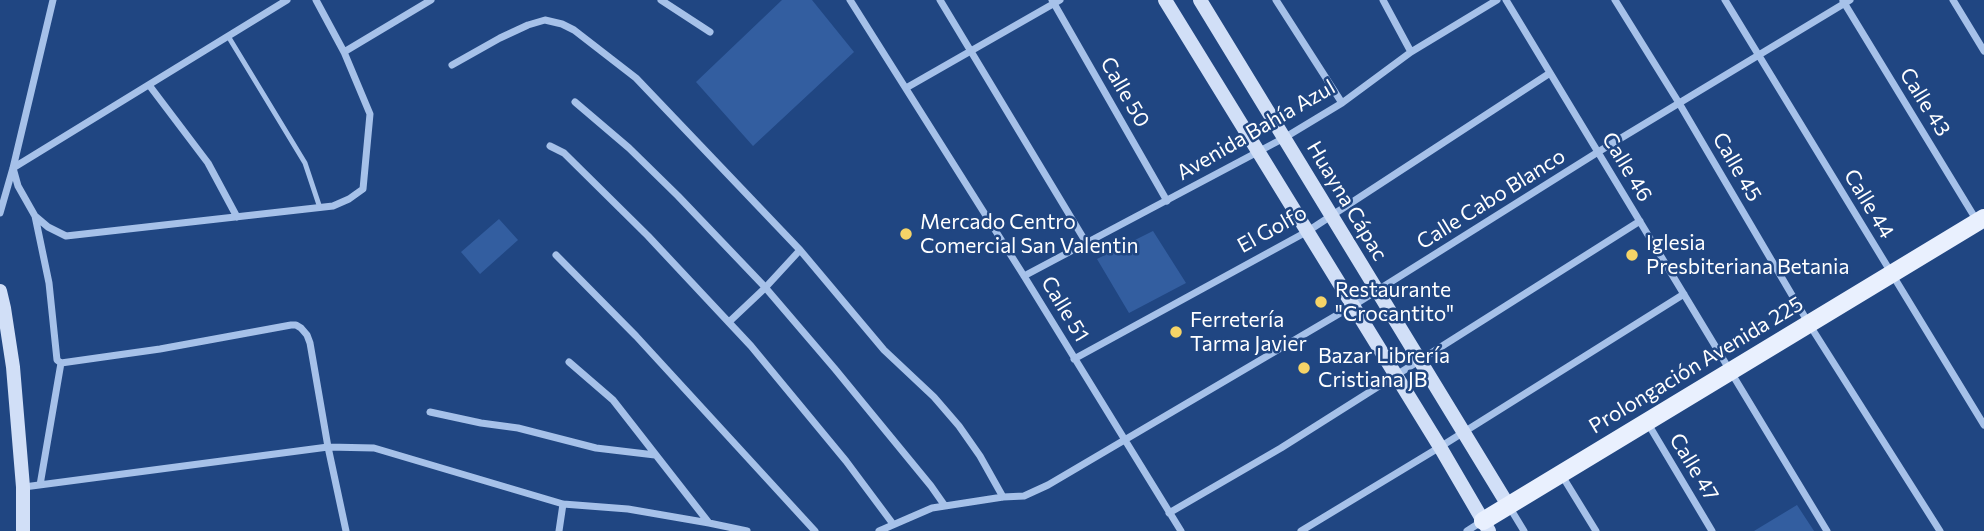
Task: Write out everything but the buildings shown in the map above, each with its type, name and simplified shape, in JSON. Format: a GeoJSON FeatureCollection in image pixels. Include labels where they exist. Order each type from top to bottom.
{"type":"FeatureCollection","features":[{"type":"Feature","properties":{"kind":"main road"},"geometry":{"type":"LineString","coordinates":[[1165,0],[1397,376],[1486,526]]}},
{"type":"Feature","properties":{"kind":"main road","name":"Huayna Cápac"},"geometry":{"type":"LineString","coordinates":[[1199,0],[1508,505]]}},
{"type":"Feature","properties":{"kind":"main road","name":"Prolongación Avenida 225"},"geometry":{"type":"LineString","coordinates":[[1486,526],[1508,505],[1981,220]]}},
{"type":"Feature","properties":{"kind":"main road"},"geometry":{"type":"LineString","coordinates":[[0,291],[13,368],[23,487],[23,531]]}},
{"type":"Feature","properties":{"kind":"street"},"geometry":{"type":"LineString","coordinates":[[0,213],[53,0]]}},
{"type":"Feature","properties":{"kind":"street"},"geometry":{"type":"LineString","coordinates":[[13,168],[287,0]]}},
{"type":"Feature","properties":{"kind":"street"},"geometry":{"type":"LineString","coordinates":[[35,216],[48,227],[66,236],[320,208],[349,199],[362,189],[370,114],[344,52],[316,0]]}},
{"type":"Feature","properties":{"kind":"street"},"geometry":{"type":"LineString","coordinates":[[344,52],[431,0]]}},
{"type":"Feature","properties":{"kind":"street"},"geometry":{"type":"LineString","coordinates":[[661,0],[710,32]]}},
{"type":"Feature","properties":{"kind":"street","name":"Calle 51"},"geometry":{"type":"LineString","coordinates":[[850,0],[1181,531]]}},
{"type":"Feature","properties":{"kind":"street"},"geometry":{"type":"LineString","coordinates":[[940,0],[1087,244]]}},
{"type":"Feature","properties":{"kind":"street"},"geometry":{"type":"LineString","coordinates":[[1276,0],[1342,103]]}},
{"type":"Feature","properties":{"kind":"street"},"geometry":{"type":"LineString","coordinates":[[1383,0],[1411,52]]}},
{"type":"Feature","properties":{"kind":"street","name":"Avenida Bahía Azul"},"geometry":{"type":"LineString","coordinates":[[1024,276],[1284,138],[1342,103],[1411,52],[1497,0]]}},
{"type":"Feature","properties":{"kind":"street","name":"Calle 46"},"geometry":{"type":"LineString","coordinates":[[1506,0],[1827,531]]}},
{"type":"Feature","properties":{"kind":"street","name":"Calle 45"},"geometry":{"type":"LineString","coordinates":[[1615,0],[1809,324],[1940,531]]}},
{"type":"Feature","properties":{"kind":"street","name":"Calle 44"},"geometry":{"type":"LineString","coordinates":[[1725,0],[1984,425]]}},
{"type":"Feature","properties":{"kind":"street"},"geometry":{"type":"LineString","coordinates":[[1953,0],[1984,51]]}},
{"type":"Feature","properties":{"kind":"street"},"geometry":{"type":"LineString","coordinates":[[906,88],[1055,1]]}},
{"type":"Feature","properties":{"kind":"street","name":"Calle 50"},"geometry":{"type":"LineString","coordinates":[[1055,1],[1167,201]]}},
{"type":"Feature","properties":{"kind":"street","name":"Calle Cabo Blanco"},"geometry":{"type":"LineString","coordinates":[[879,531],[932,509],[1024,496],[1048,485],[1354,306],[1845,1]]}},
{"type":"Feature","properties":{"kind":"street","name":"Calle 43"},"geometry":{"type":"LineString","coordinates":[[1845,1],[1981,220]]}},
{"type":"Feature","properties":{"kind":"street"},"geometry":{"type":"LineString","coordinates":[[452,65],[500,38],[545,20],[574,30],[636,78],[800,250],[884,350],[934,397],[959,425],[1003,497]]}},
{"type":"Feature","properties":{"kind":"street","name":"El Golfo"},"geometry":{"type":"LineString","coordinates":[[1074,359],[1308,231],[1550,73]]}},
{"type":"Feature","properties":{"kind":"street"},"geometry":{"type":"LineString","coordinates":[[149,85],[208,163],[237,217]]}},
{"type":"Feature","properties":{"kind":"street"},"geometry":{"type":"LineString","coordinates":[[575,102],[629,148],[765,288],[835,369],[945,506]]}},
{"type":"Feature","properties":{"kind":"street"},"geometry":{"type":"LineString","coordinates":[[550,146],[564,153],[648,236],[729,322],[791,393],[893,524]]}},
{"type":"Feature","properties":{"kind":"street"},"geometry":{"type":"LineString","coordinates":[[13,168],[18,186],[35,216],[49,283],[57,360],[61,363]]}},
{"type":"Feature","properties":{"kind":"street"},"geometry":{"type":"LineString","coordinates":[[1169,513],[1281,449],[1640,221]]}},
{"type":"Feature","properties":{"kind":"street"},"geometry":{"type":"LineString","coordinates":[[729,322],[800,250]]}},
{"type":"Feature","properties":{"kind":"street"},"geometry":{"type":"LineString","coordinates":[[556,255],[636,336],[814,531]]}},
{"type":"Feature","properties":{"kind":"street"},"geometry":{"type":"LineString","coordinates":[[1301,531],[1684,294]]}},
{"type":"Feature","properties":{"kind":"street"},"geometry":{"type":"LineString","coordinates":[[61,363],[296,325],[307,335],[310,343],[346,531]]}},
{"type":"Feature","properties":{"kind":"street"},"geometry":{"type":"LineString","coordinates":[[569,362],[613,400],[709,523]]}},
{"type":"Feature","properties":{"kind":"street"},"geometry":{"type":"LineString","coordinates":[[40,485],[61,363]]}},
{"type":"Feature","properties":{"kind":"street"},"geometry":{"type":"LineString","coordinates":[[430,412],[519,428],[596,448],[655,454]]}},
{"type":"Feature","properties":{"kind":"street","name":"Calle 47"},"geometry":{"type":"LineString","coordinates":[[1647,422],[1712,531]]}},
{"type":"Feature","properties":{"kind":"street"},"geometry":{"type":"LineString","coordinates":[[23,487],[328,447],[374,449],[563,504],[628,509],[747,531]]}},
{"type":"Feature","properties":{"kind":"street"},"geometry":{"type":"LineString","coordinates":[[1561,473],[1596,531]]}},
{"type":"Feature","properties":{"kind":"street"},"geometry":{"type":"LineString","coordinates":[[559,531],[563,504]]}},
{"type":"Feature","properties":{"kind":"street","name":"Huayna Cápac"},"geometry":{"type":"LineString","coordinates":[[1508,505],[1524,531]]}},
{"type":"Feature","properties":{"kind":"street","name":"Prolongación Avenida 225"},"geometry":{"type":"LineString","coordinates":[[1467,531],[1486,526]]}},
{"type":"Feature","properties":{"kind":"lane"},"geometry":{"type":"LineString","coordinates":[[228,36],[304,163],[320,208]]}},
{"type":"Feature","properties":{"kind":"shaded area"},"geometry":{"type":"Polygon","coordinates":[[[782,0],[812,0],[854,52],[753,146],[696,82],[782,0]]]}},
{"type":"Feature","properties":{"kind":"shaded area"},"geometry":{"type":"Polygon","coordinates":[[[499,219],[518,240],[480,274],[461,252],[499,219]]]}},
{"type":"Feature","properties":{"kind":"shaded area"},"geometry":{"type":"Polygon","coordinates":[[[1153,231],[1186,283],[1129,313],[1097,259],[1153,231]]]}},
{"type":"Feature","properties":{"kind":"shaded area"},"geometry":{"type":"Polygon","coordinates":[[[1797,505],[1814,531],[1754,531],[1797,505]]]}},
{"type":"Feature","properties":{"kind":"place","name":"Mercado Centro Comercial San Valentin"},"geometry":{"type":"Point","coordinates":[906,234]}},
{"type":"Feature","properties":{"kind":"place","name":"Iglesia Presbiteriana Betania"},"geometry":{"type":"Point","coordinates":[1632,255]}},
{"type":"Feature","properties":{"kind":"place","name":"Restaurante \"Crocantito\""},"geometry":{"type":"Point","coordinates":[1321,302]}},
{"type":"Feature","properties":{"kind":"place","name":"Ferretería Tarma Javier"},"geometry":{"type":"Point","coordinates":[1176,332]}},
{"type":"Feature","properties":{"kind":"place","name":"Bazar Librería Cristiana JB"},"geometry":{"type":"Point","coordinates":[1304,368]}}]}
